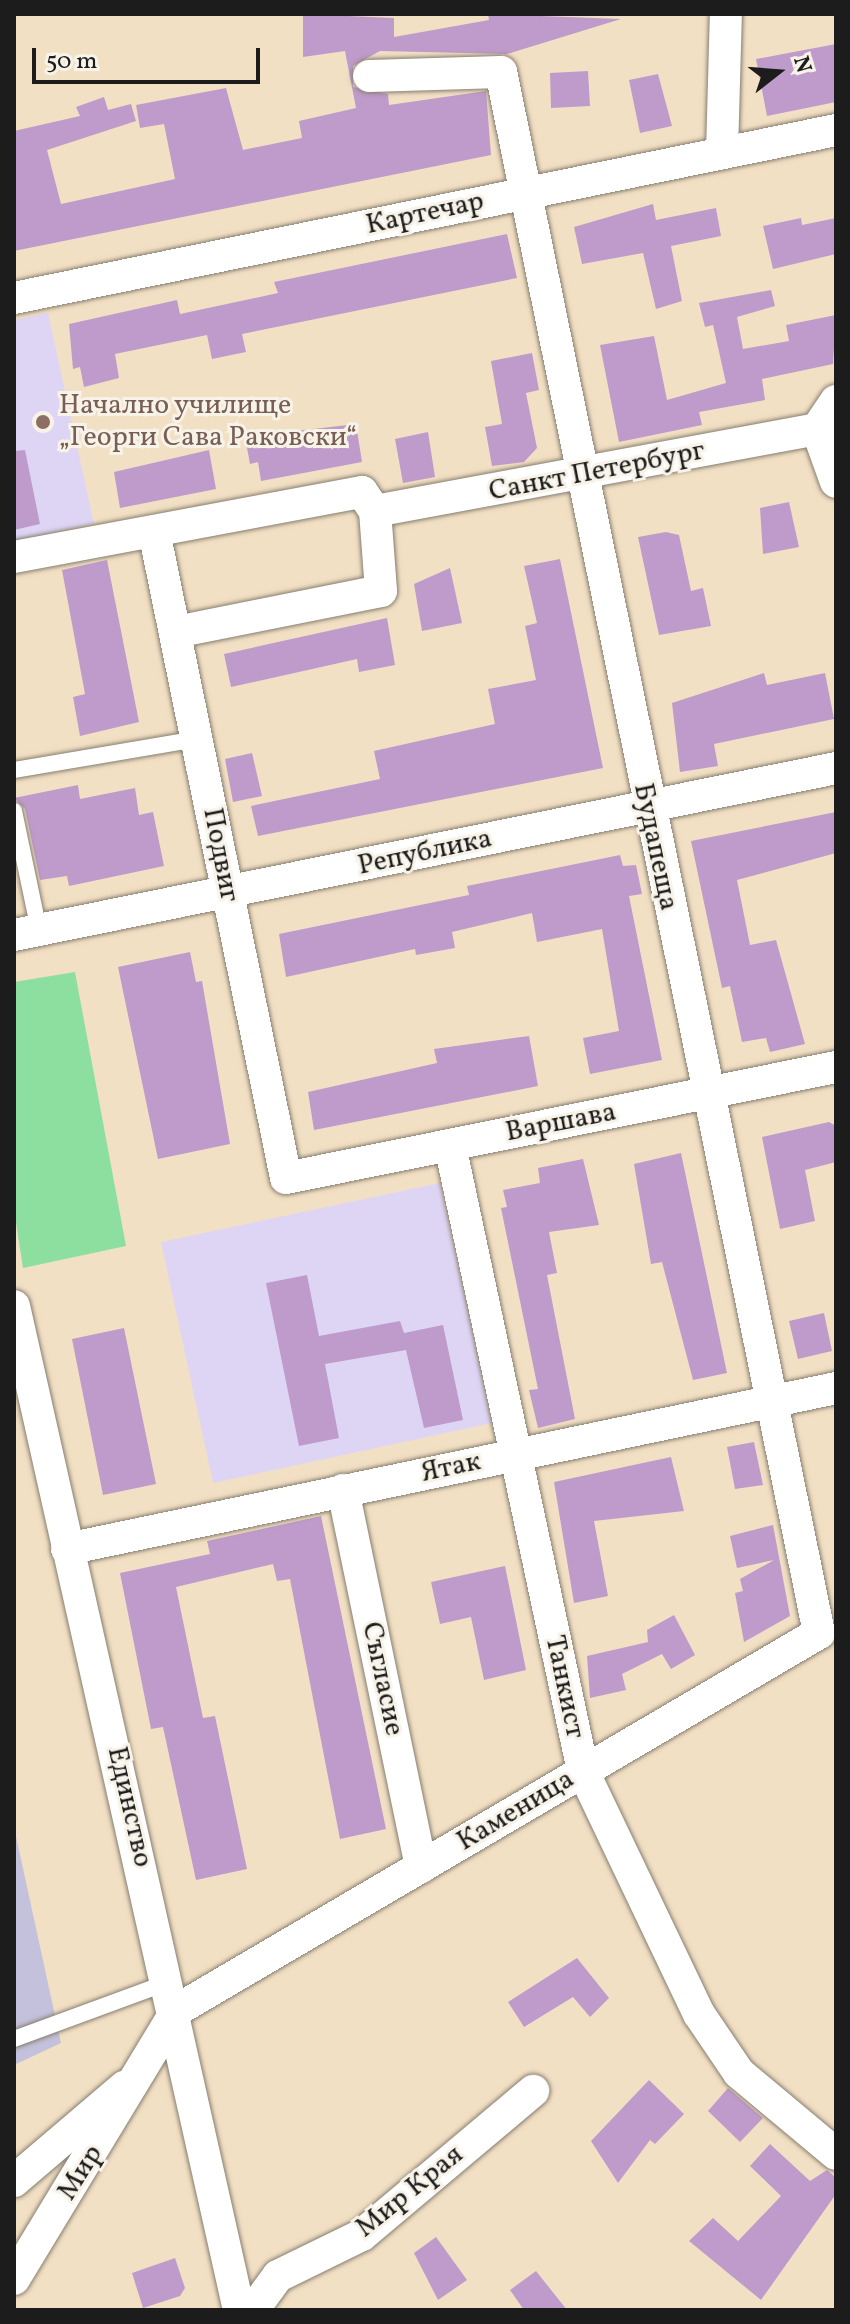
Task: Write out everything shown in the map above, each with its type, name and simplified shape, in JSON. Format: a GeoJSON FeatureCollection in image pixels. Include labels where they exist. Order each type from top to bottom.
{"type":"FeatureCollection","features":[{"type":"Feature","properties":{"kind":"street"},"geometry":{"type":"LineString","coordinates":[[722,153],[726,14]]}},
{"type":"Feature","properties":{"kind":"street","name":"Будапеща"},"geometry":{"type":"LineString","coordinates":[[369,76],[501,72],[647,807],[768,1402],[791,1499]]}},
{"type":"Feature","properties":{"kind":"street","name":"Картечар"},"geometry":{"type":"LineString","coordinates":[[14,298],[836,130]]}},
{"type":"Feature","properties":{"kind":"street"},"geometry":{"type":"LineString","coordinates":[[836,401],[817,429],[836,482]]}},
{"type":"Feature","properties":{"kind":"street","name":"Санкт Петербург"},"geometry":{"type":"LineString","coordinates":[[375,511],[583,476],[817,429]]}},
{"type":"Feature","properties":{"kind":"street"},"geometry":{"type":"LineString","coordinates":[[14,557],[362,492],[375,511],[381,591],[175,632]]}},
{"type":"Feature","properties":{"kind":"street","name":"Подвиг"},"geometry":{"type":"LineString","coordinates":[[154,531],[286,1178]]}},
{"type":"Feature","properties":{"kind":"street","name":"Република"},"geometry":{"type":"LineString","coordinates":[[26,933],[836,768]]}},
{"type":"Feature","properties":{"kind":"street","name":"Варшава"},"geometry":{"type":"LineString","coordinates":[[286,1178],[836,1067]]}},
{"type":"Feature","properties":{"kind":"street","name":"Танкист"},"geometry":{"type":"LineString","coordinates":[[450,1145],[583,1771],[699,2014],[739,2073],[836,2154]]}},
{"type":"Feature","properties":{"kind":"street","name":"Единство"},"geometry":{"type":"LineString","coordinates":[[14,1306],[67,1549],[174,1996],[239,2310]]}},
{"type":"Feature","properties":{"kind":"street","name":"Ятак"},"geometry":{"type":"LineString","coordinates":[[67,1549],[836,1388]]}},
{"type":"Feature","properties":{"kind":"street","name":"Съгласие"},"geometry":{"type":"LineString","coordinates":[[343,1490],[421,1867]]}},
{"type":"Feature","properties":{"kind":"street","name":"Каменица"},"geometry":{"type":"LineString","coordinates":[[174,1996],[421,1867],[819,1633],[791,1499]]}},
{"type":"Feature","properties":{"kind":"street","name":"Мир"},"geometry":{"type":"LineString","coordinates":[[14,2279],[148,2067],[174,1996]]}},
{"type":"Feature","properties":{"kind":"street","name":"Мир"},"geometry":{"type":"LineString","coordinates":[[14,2181],[148,2067]]}},
{"type":"Feature","properties":{"kind":"street","name":"Мир Края"},"geometry":{"type":"LineString","coordinates":[[253,2310],[278,2276],[362,2235],[533,2091]]}},
{"type":"Feature","properties":{"kind":"street"},"geometry":{"type":"LineString","coordinates":[[229,2270],[278,2276]]}},
{"type":"Feature","properties":{"kind":"lane"},"geometry":{"type":"LineString","coordinates":[[14,770],[197,739]]}},
{"type":"Feature","properties":{"kind":"lane"},"geometry":{"type":"LineString","coordinates":[[14,811],[26,933]]}},
{"type":"Feature","properties":{"kind":"lane"},"geometry":{"type":"LineString","coordinates":[[14,2039],[174,1996]]}},
{"type":"Feature","properties":{"kind":"shaded area","name":"Начално училище „Георги Сава Раковски“"},"geometry":{"type":"Polygon","coordinates":[[[48,313],[94,524],[14,541],[14,320],[48,313]]]}},
{"type":"Feature","properties":{"kind":"shaded area"},"geometry":{"type":"Polygon","coordinates":[[[440,1183],[492,1423],[213,1483],[161,1242],[440,1183]]]}},
{"type":"Feature","properties":{"kind":"shaded area"},"geometry":{"type":"Polygon","coordinates":[[[14,1827],[61,2043],[14,2065],[14,1827]]]}},
{"type":"Feature","properties":{"kind":"green space"},"geometry":{"type":"Polygon","coordinates":[[[75,972],[126,1246],[23,1268],[14,1210],[14,982],[75,972]]]}},
{"type":"Feature","properties":{"kind":"building"},"geometry":{"type":"Polygon","coordinates":[[[303,14],[394,18],[394,37],[489,20],[488,14],[621,19],[507,54],[380,51],[353,66],[353,87],[388,94],[389,105],[486,91],[491,155],[14,251],[14,131],[80,116],[76,107],[104,97],[108,110],[131,104],[136,121],[47,150],[61,204],[175,179],[164,124],[140,128],[136,105],[226,88],[243,150],[302,138],[299,121],[356,108],[345,51],[303,57],[303,14]]]}},
{"type":"Feature","properties":{"kind":"building"},"geometry":{"type":"Polygon","coordinates":[[[836,44],[836,102],[767,116],[756,59],[836,44]]]}},
{"type":"Feature","properties":{"kind":"building"},"geometry":{"type":"Polygon","coordinates":[[[588,71],[590,106],[551,108],[550,73],[588,71]]]}},
{"type":"Feature","properties":{"kind":"building"},"geometry":{"type":"Polygon","coordinates":[[[658,74],[672,126],[640,133],[629,80],[658,74]]]}},
{"type":"Feature","properties":{"kind":"building"},"geometry":{"type":"Polygon","coordinates":[[[653,204],[656,220],[716,208],[721,236],[671,246],[682,301],[656,309],[643,253],[582,264],[574,227],[653,204]]]}},
{"type":"Feature","properties":{"kind":"building"},"geometry":{"type":"Polygon","coordinates":[[[801,218],[802,225],[836,218],[836,254],[773,269],[763,226],[801,218]]]}},
{"type":"Feature","properties":{"kind":"building"},"geometry":{"type":"Polygon","coordinates":[[[507,234],[517,278],[242,334],[246,352],[212,359],[207,335],[115,354],[119,378],[84,387],[80,367],[73,369],[69,324],[177,300],[180,314],[278,293],[274,282],[507,234]]]}},
{"type":"Feature","properties":{"kind":"building"},"geometry":{"type":"Polygon","coordinates":[[[771,290],[775,306],[737,317],[743,349],[789,341],[786,325],[836,315],[833,364],[762,379],[765,400],[699,412],[702,425],[619,442],[600,345],[654,336],[667,400],[726,383],[713,325],[705,327],[699,303],[771,290]]]}},
{"type":"Feature","properties":{"kind":"building"},"geometry":{"type":"Polygon","coordinates":[[[532,353],[539,390],[526,393],[537,448],[524,462],[492,466],[485,427],[502,424],[491,361],[532,353]]]}},
{"type":"Feature","properties":{"kind":"building"},"geometry":{"type":"Polygon","coordinates":[[[356,424],[362,462],[261,481],[258,462],[250,464],[245,437],[356,424]]]}},
{"type":"Feature","properties":{"kind":"building"},"geometry":{"type":"Polygon","coordinates":[[[428,432],[435,477],[403,483],[395,439],[428,432]]]}},
{"type":"Feature","properties":{"kind":"building"},"geometry":{"type":"Polygon","coordinates":[[[25,450],[40,524],[14,530],[14,451],[25,450]]]}},
{"type":"Feature","properties":{"kind":"building"},"geometry":{"type":"Polygon","coordinates":[[[209,450],[216,489],[120,508],[114,472],[209,450]]]}},
{"type":"Feature","properties":{"kind":"building"},"geometry":{"type":"Polygon","coordinates":[[[789,502],[799,547],[763,554],[760,508],[789,502]]]}},
{"type":"Feature","properties":{"kind":"building"},"geometry":{"type":"Polygon","coordinates":[[[666,532],[679,535],[691,591],[703,588],[711,626],[659,635],[638,537],[666,532]]]}},
{"type":"Feature","properties":{"kind":"building"},"geometry":{"type":"Polygon","coordinates":[[[560,559],[603,768],[258,836],[251,806],[380,779],[374,751],[495,724],[488,689],[536,680],[525,626],[537,623],[524,566],[560,559]]]}},
{"type":"Feature","properties":{"kind":"building"},"geometry":{"type":"Polygon","coordinates":[[[107,560],[139,722],[80,736],[73,697],[85,694],[62,570],[107,560]]]}},
{"type":"Feature","properties":{"kind":"building"},"geometry":{"type":"Polygon","coordinates":[[[450,568],[462,623],[422,631],[414,584],[450,568]]]}},
{"type":"Feature","properties":{"kind":"building"},"geometry":{"type":"Polygon","coordinates":[[[387,618],[395,665],[359,672],[357,659],[231,687],[224,654],[387,618]]]}},
{"type":"Feature","properties":{"kind":"building"},"geometry":{"type":"Polygon","coordinates":[[[764,673],[767,685],[825,673],[834,719],[714,744],[718,766],[680,772],[672,703],[764,673]]]}},
{"type":"Feature","properties":{"kind":"building"},"geometry":{"type":"Polygon","coordinates":[[[252,753],[262,796],[233,802],[225,759],[252,753]]]}},
{"type":"Feature","properties":{"kind":"building"},"geometry":{"type":"Polygon","coordinates":[[[78,785],[80,799],[135,788],[139,815],[153,812],[164,866],[69,886],[67,876],[40,880],[25,809],[14,798],[78,785]]]}},
{"type":"Feature","properties":{"kind":"building"},"geometry":{"type":"Polygon","coordinates":[[[836,812],[836,853],[737,880],[750,945],[776,940],[805,1044],[770,1052],[766,1038],[742,1042],[730,986],[722,988],[691,841],[836,812]]]}},
{"type":"Feature","properties":{"kind":"building"},"geometry":{"type":"Polygon","coordinates":[[[620,855],[623,866],[636,865],[642,894],[629,896],[662,1060],[590,1074],[583,1038],[619,1031],[602,929],[537,942],[532,913],[452,932],[455,948],[416,955],[415,949],[286,977],[279,934],[469,895],[467,886],[620,855]]]}},
{"type":"Feature","properties":{"kind":"building"},"geometry":{"type":"Polygon","coordinates":[[[190,952],[196,982],[202,981],[230,1144],[158,1159],[118,967],[190,952]]]}},
{"type":"Feature","properties":{"kind":"building"},"geometry":{"type":"Polygon","coordinates":[[[529,1036],[538,1086],[314,1130],[308,1092],[437,1063],[434,1049],[529,1036]]]}},
{"type":"Feature","properties":{"kind":"building"},"geometry":{"type":"Polygon","coordinates":[[[829,1122],[836,1126],[836,1162],[805,1170],[815,1221],[780,1229],[762,1137],[829,1122]]]}},
{"type":"Feature","properties":{"kind":"building"},"geometry":{"type":"Polygon","coordinates":[[[681,1153],[727,1373],[693,1380],[662,1262],[651,1264],[634,1164],[681,1153]]]}},
{"type":"Feature","properties":{"kind":"building"},"geometry":{"type":"Polygon","coordinates":[[[583,1159],[599,1225],[549,1232],[557,1273],[547,1275],[575,1419],[538,1428],[529,1390],[538,1389],[501,1208],[507,1207],[503,1190],[540,1183],[538,1168],[583,1159]]]}},
{"type":"Feature","properties":{"kind":"building"},"geometry":{"type":"Polygon","coordinates":[[[307,1275],[319,1336],[400,1321],[404,1333],[443,1325],[463,1420],[424,1428],[406,1350],[325,1364],[339,1438],[299,1446],[266,1283],[307,1275]]]}},
{"type":"Feature","properties":{"kind":"building"},"geometry":{"type":"Polygon","coordinates":[[[824,1313],[832,1351],[798,1359],[789,1321],[824,1313]]]}},
{"type":"Feature","properties":{"kind":"building"},"geometry":{"type":"Polygon","coordinates":[[[124,1328],[156,1484],[103,1495],[72,1339],[124,1328]]]}},
{"type":"Feature","properties":{"kind":"building"},"geometry":{"type":"Polygon","coordinates":[[[754,1442],[763,1485],[735,1489],[727,1447],[754,1442]]]}},
{"type":"Feature","properties":{"kind":"building"},"geometry":{"type":"Polygon","coordinates":[[[671,1457],[684,1511],[594,1521],[608,1596],[574,1603],[554,1482],[671,1457]]]}},
{"type":"Feature","properties":{"kind":"building"},"geometry":{"type":"Polygon","coordinates":[[[321,1516],[386,1829],[340,1839],[290,1579],[277,1581],[273,1564],[176,1587],[203,1718],[215,1716],[247,1869],[196,1880],[163,1727],[151,1729],[120,1573],[210,1554],[207,1541],[321,1516]]]}},
{"type":"Feature","properties":{"kind":"building"},"geometry":{"type":"Polygon","coordinates":[[[773,1525],[790,1616],[744,1642],[735,1593],[743,1591],[740,1579],[774,1560],[737,1568],[730,1536],[773,1525]]]}},
{"type":"Feature","properties":{"kind":"building"},"geometry":{"type":"Polygon","coordinates":[[[505,1566],[526,1670],[484,1680],[471,1617],[440,1624],[431,1582],[505,1566]]]}},
{"type":"Feature","properties":{"kind":"building"},"geometry":{"type":"Polygon","coordinates":[[[674,1615],[695,1655],[671,1669],[662,1654],[622,1674],[626,1690],[590,1698],[587,1656],[648,1642],[647,1630],[674,1615]]]}},
{"type":"Feature","properties":{"kind":"building"},"geometry":{"type":"Polygon","coordinates":[[[577,1958],[609,1998],[590,2017],[573,1997],[524,2027],[508,2002],[577,1958]]]}},
{"type":"Feature","properties":{"kind":"building"},"geometry":{"type":"Polygon","coordinates":[[[649,2080],[684,2114],[655,2144],[650,2140],[618,2183],[591,2141],[649,2080]]]}},
{"type":"Feature","properties":{"kind":"building"},"geometry":{"type":"Polygon","coordinates":[[[728,2088],[763,2118],[740,2142],[708,2111],[728,2088]]]}},
{"type":"Feature","properties":{"kind":"building"},"geometry":{"type":"Polygon","coordinates":[[[770,2144],[810,2181],[827,2170],[836,2178],[836,2194],[761,2300],[689,2241],[713,2218],[738,2241],[781,2196],[750,2166],[770,2144]]]}},
{"type":"Feature","properties":{"kind":"building"},"geometry":{"type":"Polygon","coordinates":[[[436,2237],[467,2280],[438,2300],[414,2253],[436,2237]]]}},
{"type":"Feature","properties":{"kind":"building"},"geometry":{"type":"Polygon","coordinates":[[[175,2258],[185,2288],[180,2296],[143,2308],[132,2273],[175,2258]]]}},
{"type":"Feature","properties":{"kind":"building"},"geometry":{"type":"Polygon","coordinates":[[[536,2271],[567,2310],[524,2310],[510,2290],[536,2271]]]}},
{"type":"Feature","properties":{"kind":"place","name":"Начално училище „Георги Сава Раковски“"},"geometry":{"type":"Point","coordinates":[43,422]}}]}
